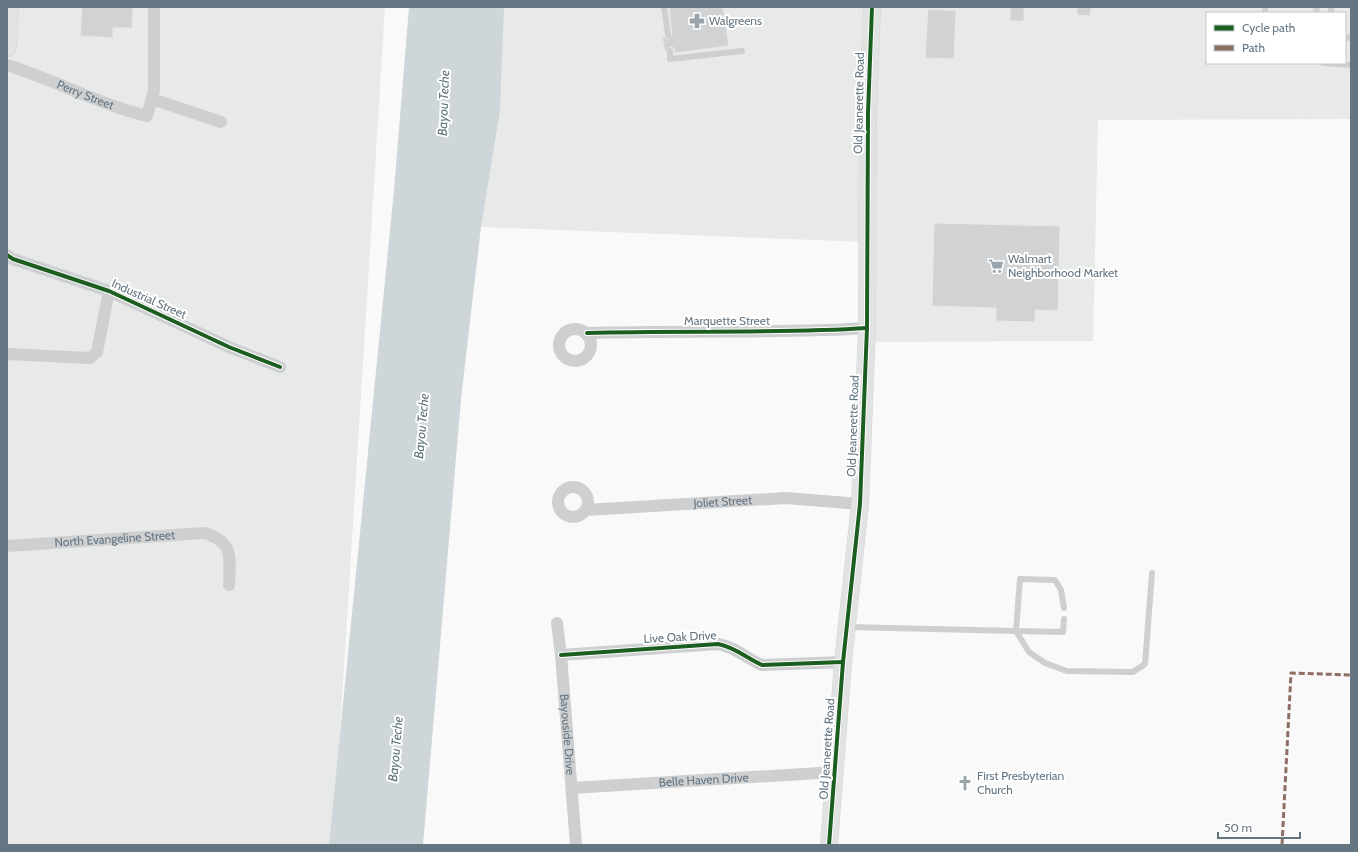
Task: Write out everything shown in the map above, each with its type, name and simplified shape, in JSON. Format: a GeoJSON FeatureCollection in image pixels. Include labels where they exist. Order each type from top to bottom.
{"type":"FeatureCollection","features":[{"type":"Feature","properties":{"kind":"main road"},"geometry":{"type":"LineString","coordinates":[[7,47],[8,7]]}},
{"type":"Feature","properties":{"kind":"main road","name":"Old Jeanerette Road"},"geometry":{"type":"LineString","coordinates":[[829,845],[836,772],[843,662],[848,627],[860,504],[867,328],[868,113],[872,7]]}},
{"type":"Feature","properties":{"kind":"street","name":"Perry Street"},"geometry":{"type":"LineString","coordinates":[[7,65],[30,72],[118,109],[147,116],[154,90],[154,7]]}},
{"type":"Feature","properties":{"kind":"street"},"geometry":{"type":"LineString","coordinates":[[152,99],[221,122]]}},
{"type":"Feature","properties":{"kind":"street","name":"Industrial Street"},"geometry":{"type":"LineString","coordinates":[[7,255],[12,259],[109,292],[230,347],[280,367]]}},
{"type":"Feature","properties":{"kind":"street"},"geometry":{"type":"LineString","coordinates":[[7,354],[90,358],[97,352],[109,292]]}},
{"type":"Feature","properties":{"kind":"street","name":"Marquette Street"},"geometry":{"type":"LineString","coordinates":[[587,333],[668,331],[816,331],[867,328]]}},
{"type":"Feature","properties":{"kind":"street","name":"Joliet Street"},"geometry":{"type":"LineString","coordinates":[[586,510],[786,498],[860,504]]}},
{"type":"Feature","properties":{"kind":"street","name":"North Evangeline Street"},"geometry":{"type":"LineString","coordinates":[[7,546],[204,533],[216,536],[226,545],[230,558],[229,585]]}},
{"type":"Feature","properties":{"kind":"street","name":"Bayouside Drive"},"geometry":{"type":"LineString","coordinates":[[557,623],[561,655],[576,845]]}},
{"type":"Feature","properties":{"kind":"street","name":"Live Oak Drive"},"geometry":{"type":"LineString","coordinates":[[561,655],[718,644],[739,651],[750,660],[762,665],[843,662]]}},
{"type":"Feature","properties":{"kind":"street","name":"Belle Haven Drive"},"geometry":{"type":"LineString","coordinates":[[572,788],[836,772]]}},
{"type":"Feature","properties":{"kind":"lane"},"geometry":{"type":"LineString","coordinates":[[664,7],[668,35]]}},
{"type":"Feature","properties":{"kind":"lane"},"geometry":{"type":"LineString","coordinates":[[670,51],[670,59],[742,51]]}},
{"type":"Feature","properties":{"kind":"lane"},"geometry":{"type":"LineString","coordinates":[[1337,64],[1351,65]]}},
{"type":"Feature","properties":{"kind":"lane"},"geometry":{"type":"LineString","coordinates":[[1064,608],[1061,590],[1055,580],[1020,579],[1016,630],[1029,652],[1045,663],[1067,671],[1133,672],[1145,664],[1152,573]]}},
{"type":"Feature","properties":{"kind":"lane"},"geometry":{"type":"LineString","coordinates":[[848,627],[1063,632],[1064,619]]}},
{"type":"Feature","properties":{"kind":"shaded area"},"geometry":{"type":"Polygon","coordinates":[[[7,7],[385,7],[333,845],[7,845],[7,7]]]}},
{"type":"Feature","properties":{"kind":"shaded area"},"geometry":{"type":"Polygon","coordinates":[[[487,7],[1351,7],[1351,119],[1098,120],[1093,341],[866,342],[867,242],[481,227],[487,7]]]}},
{"type":"Feature","properties":{"kind":"water","name":"Bayou Teche"},"geometry":{"type":"Polygon","coordinates":[[[409,7],[504,7],[500,110],[481,227],[461,399],[423,845],[329,845],[394,190],[409,7]]]}},
{"type":"Feature","properties":{"kind":"building"},"geometry":{"type":"Polygon","coordinates":[[[82,7],[133,7],[132,28],[113,28],[113,38],[80,36],[82,7]]]}},
{"type":"Feature","properties":{"kind":"building","name":"Walgreens"},"geometry":{"type":"Polygon","coordinates":[[[669,7],[723,7],[729,46],[674,53],[674,48],[670,47],[665,52],[662,36],[668,39],[672,35],[669,7]]]}},
{"type":"Feature","properties":{"kind":"building"},"geometry":{"type":"Polygon","coordinates":[[[1010,7],[1024,7],[1024,21],[1010,21],[1010,7]]]}},
{"type":"Feature","properties":{"kind":"building"},"geometry":{"type":"Polygon","coordinates":[[[1077,7],[1091,7],[1090,16],[1077,15],[1077,7]]]}},
{"type":"Feature","properties":{"kind":"building"},"geometry":{"type":"Polygon","coordinates":[[[928,9],[956,11],[954,59],[925,58],[928,9]]]}},
{"type":"Feature","properties":{"kind":"building","name":"Walmart Neighborhood Market"},"geometry":{"type":"Polygon","coordinates":[[[934,223],[1060,226],[1058,311],[1035,310],[1035,322],[996,321],[996,308],[932,306],[934,223]]]}},
{"type":"Feature","properties":{"kind":"marked path"},"geometry":{"type":"LineString","coordinates":[[1282,845],[1291,673],[1351,675]]}},
{"type":"Feature","properties":{"kind":"cycle path"},"geometry":{"type":"LineString","coordinates":[[829,845],[843,662],[860,504],[867,328],[868,113],[872,7]]}},
{"type":"Feature","properties":{"kind":"cycle path"},"geometry":{"type":"LineString","coordinates":[[7,255],[13,259],[109,291],[229,347],[280,367]]}},
{"type":"Feature","properties":{"kind":"cycle path"},"geometry":{"type":"LineString","coordinates":[[587,333],[797,331],[867,328]]}},
{"type":"Feature","properties":{"kind":"cycle path"},"geometry":{"type":"LineString","coordinates":[[561,655],[718,644],[735,650],[762,665],[843,662]]}},
{"type":"Feature","properties":{"kind":"place","name":"Walgreens"},"geometry":{"type":"Point","coordinates":[697,21]}},
{"type":"Feature","properties":{"kind":"place","name":"Walmart Neighborhood Market"},"geometry":{"type":"Point","coordinates":[996,266]}},
{"type":"Feature","properties":{"kind":"place","name":"First Presbyterian Church"},"geometry":{"type":"Point","coordinates":[965,783]}}]}
